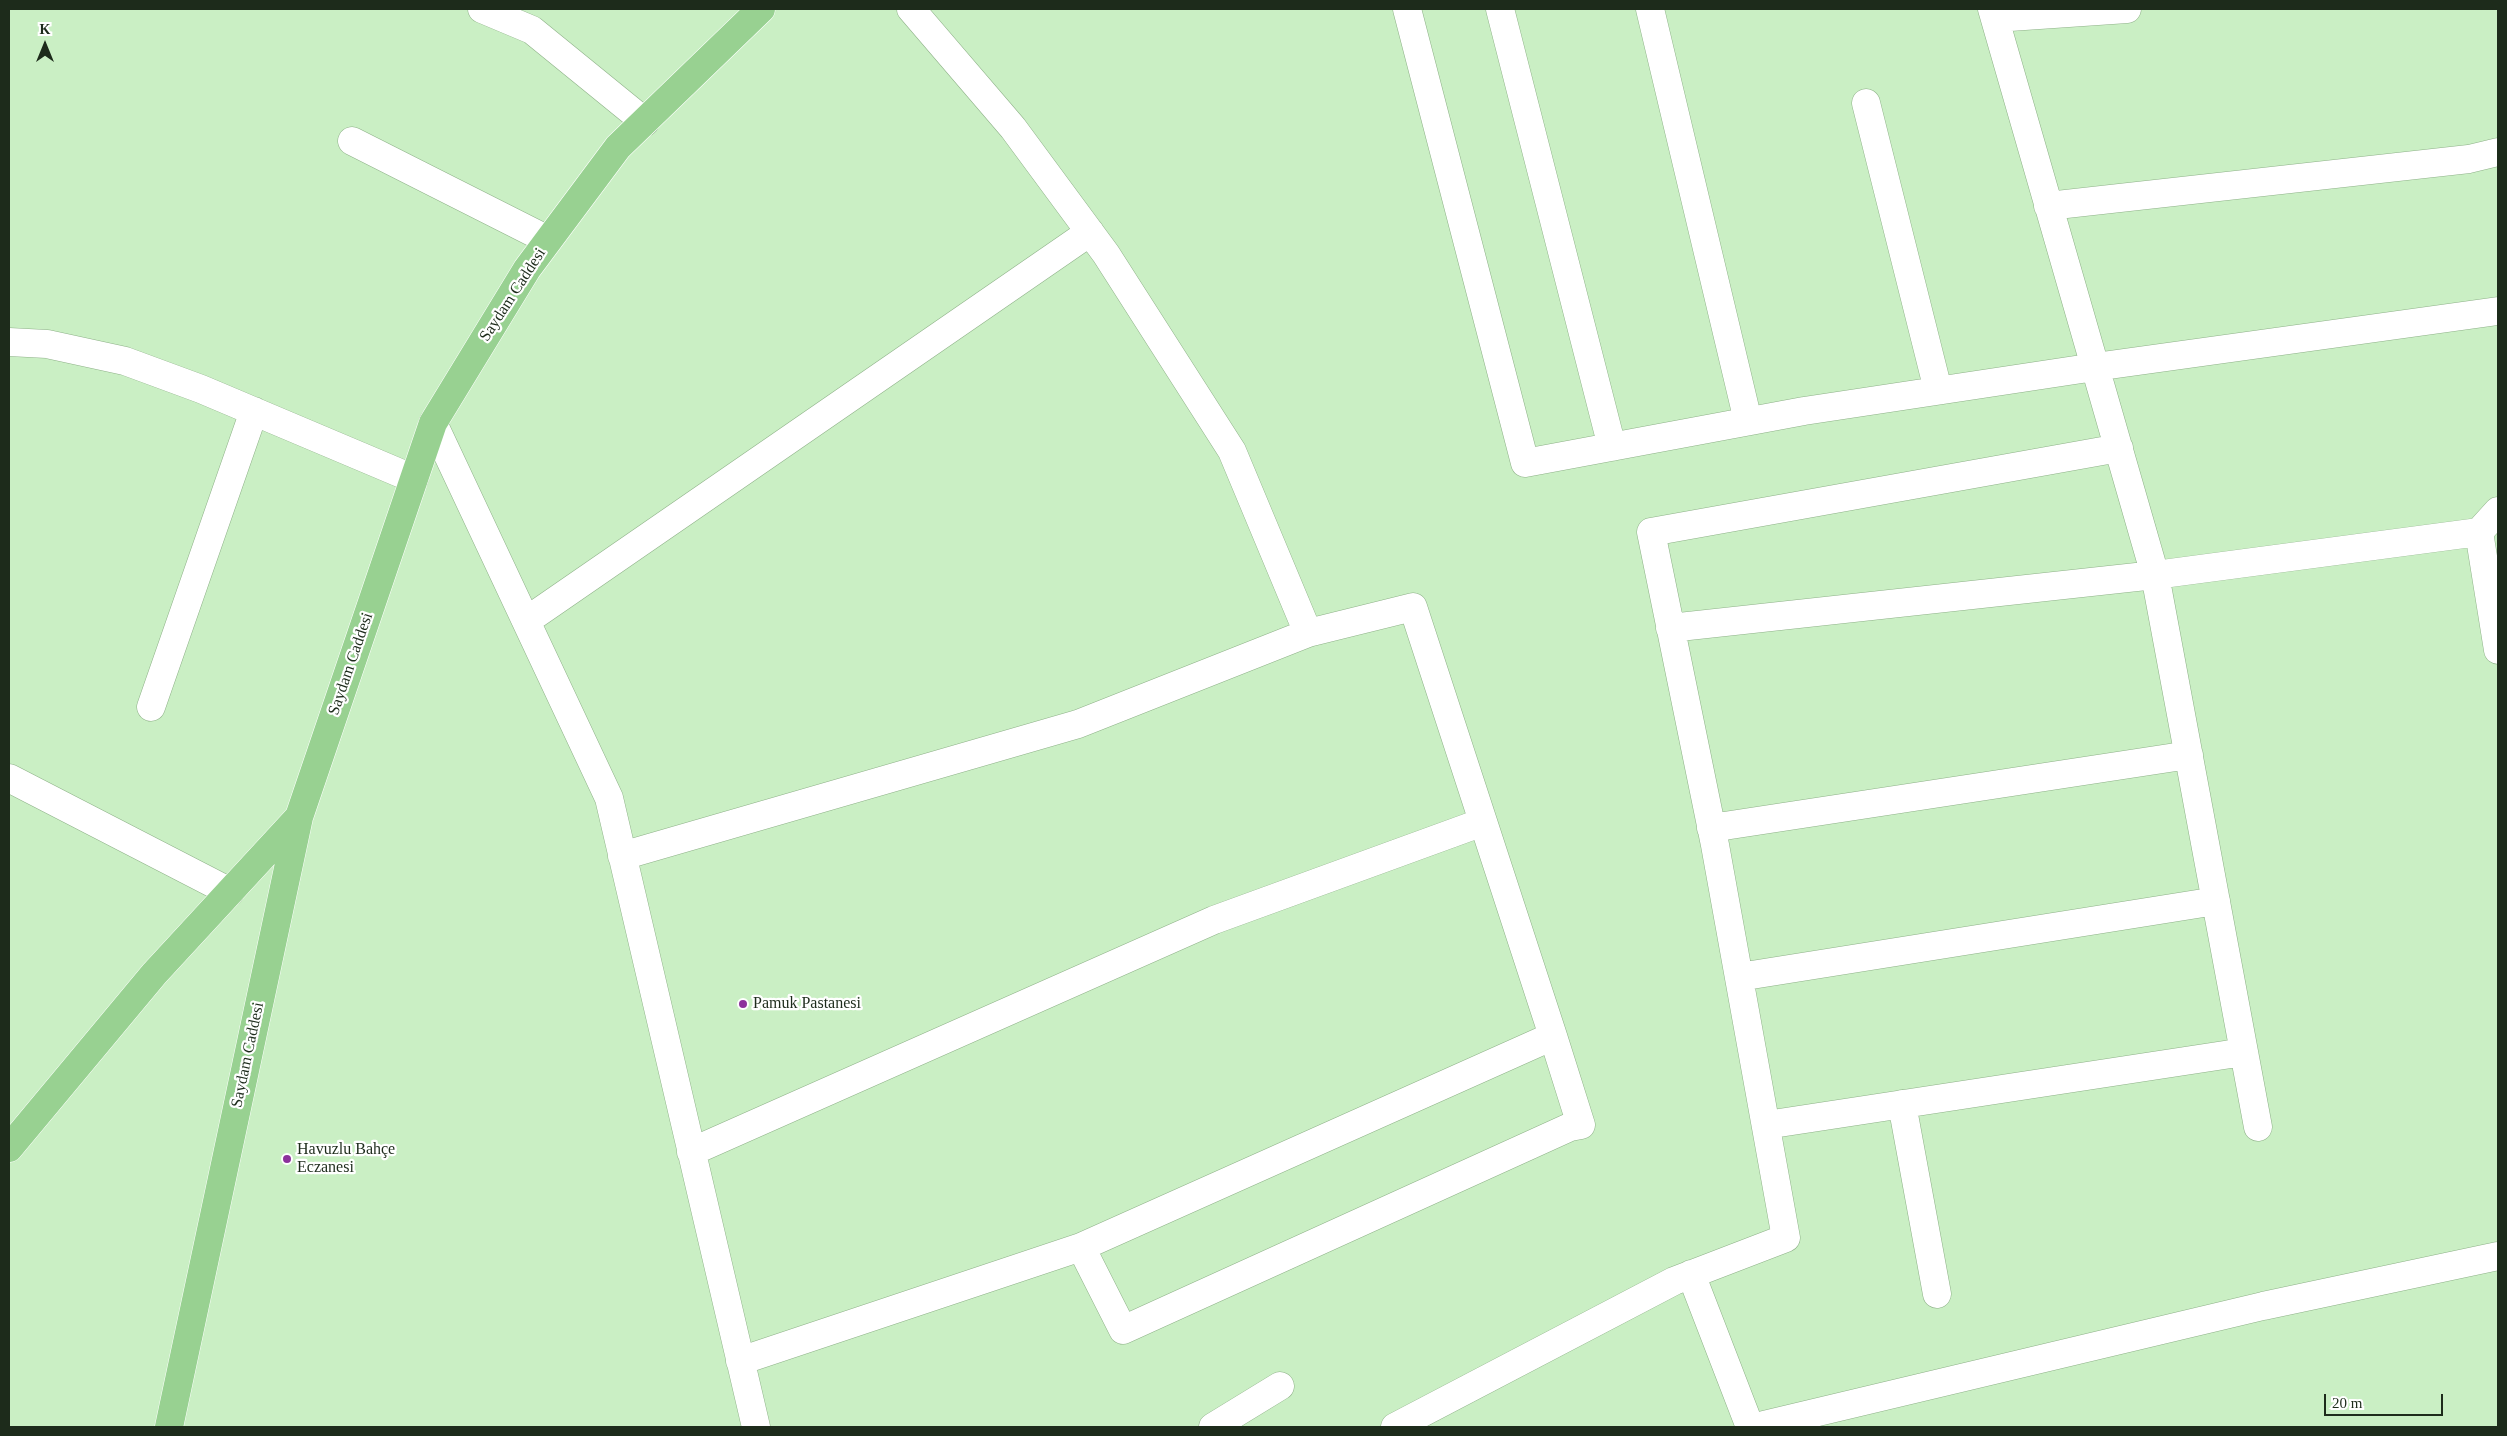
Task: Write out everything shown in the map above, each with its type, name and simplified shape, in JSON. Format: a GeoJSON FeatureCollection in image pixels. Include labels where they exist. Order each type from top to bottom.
{"type":"FeatureCollection","features":[{"type":"Feature","properties":{"kind":"main road","name":"Saydam Caddesi"},"geometry":{"type":"LineString","coordinates":[[169,1427],[299,817],[433,423],[527,269],[618,147],[761,9]]}},
{"type":"Feature","properties":{"kind":"main road"},"geometry":{"type":"LineString","coordinates":[[9,1148],[154,974],[299,817]]}},
{"type":"Feature","properties":{"kind":"street"},"geometry":{"type":"LineString","coordinates":[[482,9],[532,30],[645,122]]}},
{"type":"Feature","properties":{"kind":"street"},"geometry":{"type":"LineString","coordinates":[[911,9],[1013,128],[1106,254],[1232,451],[1308,633]]}},
{"type":"Feature","properties":{"kind":"street"},"geometry":{"type":"LineString","coordinates":[[1407,9],[1525,463],[1748,421],[1938,390],[2498,311]]}},
{"type":"Feature","properties":{"kind":"street"},"geometry":{"type":"LineString","coordinates":[[1500,9],[1612,447]]}},
{"type":"Feature","properties":{"kind":"street"},"geometry":{"type":"LineString","coordinates":[[1650,9],[1748,421]]}},
{"type":"Feature","properties":{"kind":"street"},"geometry":{"type":"LineString","coordinates":[[2127,9],[1993,14],[2155,574],[2258,1127]]}},
{"type":"Feature","properties":{"kind":"street"},"geometry":{"type":"LineString","coordinates":[[1866,102],[1938,390]]}},
{"type":"Feature","properties":{"kind":"street"},"geometry":{"type":"LineString","coordinates":[[352,141],[548,240]]}},
{"type":"Feature","properties":{"kind":"street"},"geometry":{"type":"LineString","coordinates":[[2048,206],[2469,159],[2498,152]]}},
{"type":"Feature","properties":{"kind":"street"},"geometry":{"type":"LineString","coordinates":[[526,621],[1090,232]]}},
{"type":"Feature","properties":{"kind":"street"},"geometry":{"type":"LineString","coordinates":[[9,342],[47,344],[125,361],[254,411],[414,478]]}},
{"type":"Feature","properties":{"kind":"street"},"geometry":{"type":"LineString","coordinates":[[151,707],[254,411]]}},
{"type":"Feature","properties":{"kind":"street"},"geometry":{"type":"LineString","coordinates":[[433,423],[609,798],[756,1427]]}},
{"type":"Feature","properties":{"kind":"street"},"geometry":{"type":"LineString","coordinates":[[1395,1427],[1674,1280],[1786,1238],[1711,828],[1651,532],[2118,448]]}},
{"type":"Feature","properties":{"kind":"street"},"geometry":{"type":"LineString","coordinates":[[1670,628],[2155,574],[2479,532],[2498,511]]}},
{"type":"Feature","properties":{"kind":"street"},"geometry":{"type":"LineString","coordinates":[[2479,532],[2498,650]]}},
{"type":"Feature","properties":{"kind":"street"},"geometry":{"type":"LineString","coordinates":[[622,856],[1078,724],[1308,633],[1413,607],[1581,1125],[1570,1127],[1123,1330],[1081,1247]]}},
{"type":"Feature","properties":{"kind":"street"},"geometry":{"type":"LineString","coordinates":[[1711,828],[2189,755]]}},
{"type":"Feature","properties":{"kind":"street"},"geometry":{"type":"LineString","coordinates":[[9,778],[230,892]]}},
{"type":"Feature","properties":{"kind":"street"},"geometry":{"type":"LineString","coordinates":[[691,1152],[1214,920],[1483,822]]}},
{"type":"Feature","properties":{"kind":"street"},"geometry":{"type":"LineString","coordinates":[[1739,977],[2216,900]]}},
{"type":"Feature","properties":{"kind":"street"},"geometry":{"type":"LineString","coordinates":[[740,1361],[1081,1247],[1553,1036]]}},
{"type":"Feature","properties":{"kind":"street"},"geometry":{"type":"LineString","coordinates":[[1766,1125],[2244,1052]]}},
{"type":"Feature","properties":{"kind":"street"},"geometry":{"type":"LineString","coordinates":[[1902,1104],[1937,1294]]}},
{"type":"Feature","properties":{"kind":"street"},"geometry":{"type":"LineString","coordinates":[[1755,1427],[1844,1417],[2262,1306],[2498,1256]]}},
{"type":"Feature","properties":{"kind":"street"},"geometry":{"type":"LineString","coordinates":[[1691,1274],[1750,1427]]}},
{"type":"Feature","properties":{"kind":"street"},"geometry":{"type":"LineString","coordinates":[[1213,1427],[1280,1386]]}},
{"type":"Feature","properties":{"kind":"place","name":"Pamuk Pastanesi"},"geometry":{"type":"Point","coordinates":[743,1004]}},
{"type":"Feature","properties":{"kind":"place","name":"Havuzlu Bahçe Eczanesi"},"geometry":{"type":"Point","coordinates":[287,1159]}}]}
